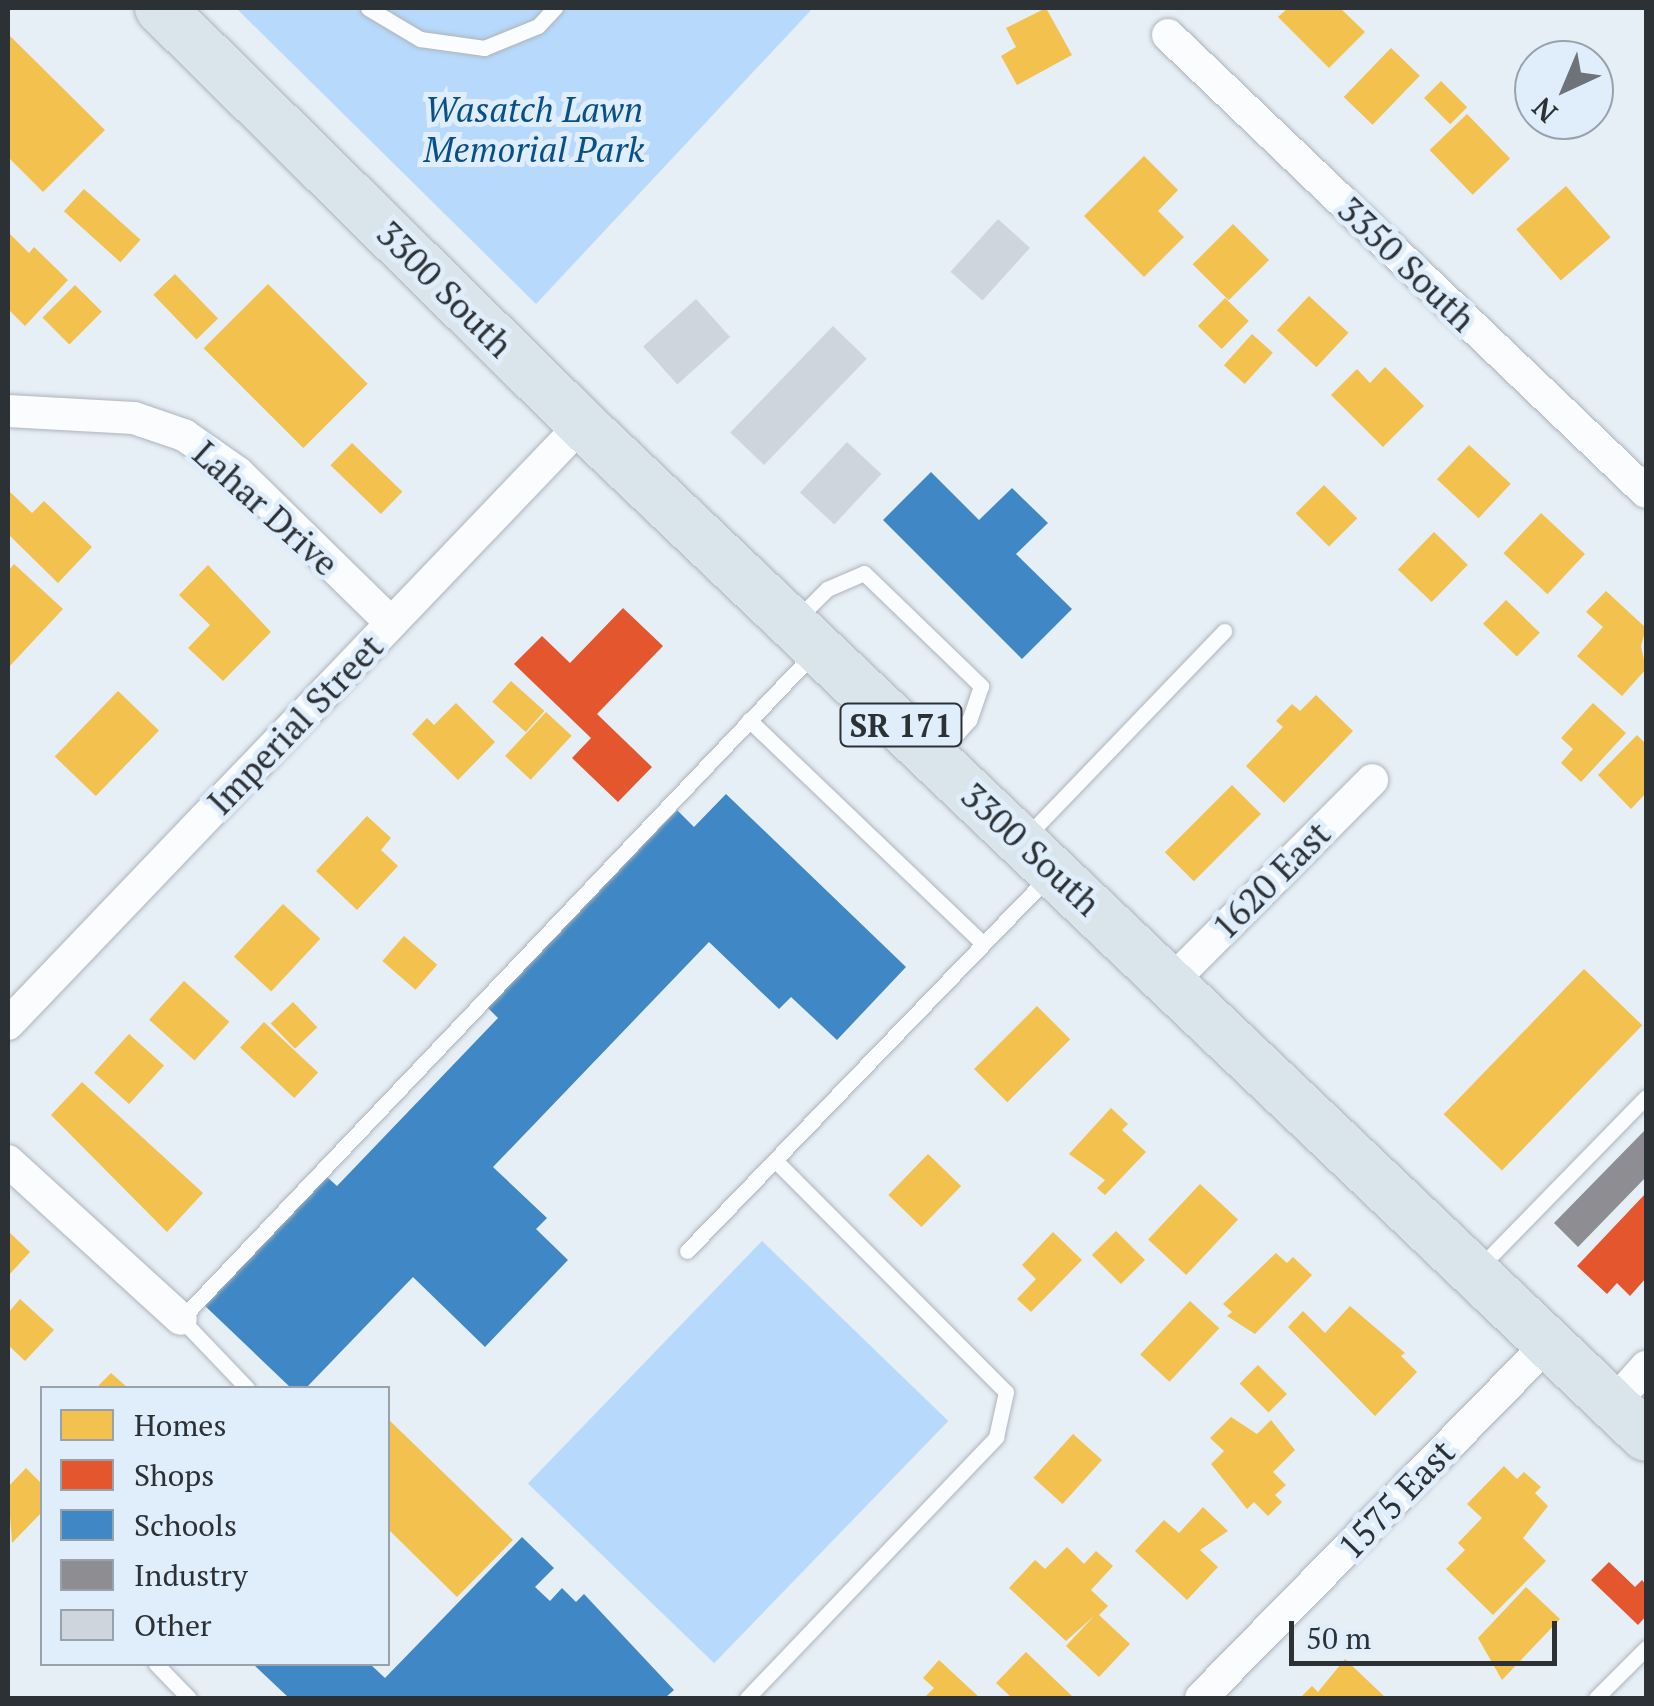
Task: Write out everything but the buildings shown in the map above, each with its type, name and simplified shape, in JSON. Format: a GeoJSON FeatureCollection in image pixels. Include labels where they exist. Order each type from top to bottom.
{"type":"FeatureCollection","features":[{"type":"Feature","properties":{"kind":"main road","name":"3300 South"},"geometry":{"type":"LineString","coordinates":[[160,8],[582,424],[1630,1420]]}},
{"type":"Feature","properties":{"kind":"street","name":"3350 South"},"geometry":{"type":"LineString","coordinates":[[1168,35],[1646,492]]}},
{"type":"Feature","properties":{"kind":"street","name":"Lahar Drive"},"geometry":{"type":"LineString","coordinates":[[8,411],[134,418],[184,434],[238,473],[391,623]]}},
{"type":"Feature","properties":{"kind":"street","name":"Imperial Street"},"geometry":{"type":"LineString","coordinates":[[8,1024],[582,424]]}},
{"type":"Feature","properties":{"kind":"street","name":"1620 East"},"geometry":{"type":"LineString","coordinates":[[1172,982],[1372,780]]}},
{"type":"Feature","properties":{"kind":"street"},"geometry":{"type":"LineString","coordinates":[[8,1161],[180,1319]]}},
{"type":"Feature","properties":{"kind":"street","name":"1575 East"},"geometry":{"type":"LineString","coordinates":[[1201,1698],[1550,1343]]}},
{"type":"Feature","properties":{"kind":"street"},"geometry":{"type":"LineString","coordinates":[[1630,1420],[1646,1367]]}},
{"type":"Feature","properties":{"kind":"lane"},"geometry":{"type":"LineString","coordinates":[[368,8],[420,38],[484,48],[538,26],[556,8]]}},
{"type":"Feature","properties":{"kind":"lane"},"geometry":{"type":"LineString","coordinates":[[245,1386],[180,1319],[749,720],[806,635],[827,589],[864,573],[981,686],[970,720],[936,758]]}},
{"type":"Feature","properties":{"kind":"lane"},"geometry":{"type":"LineString","coordinates":[[687,1251],[983,944],[1038,855],[1224,630]]}},
{"type":"Feature","properties":{"kind":"lane"},"geometry":{"type":"LineString","coordinates":[[749,720],[983,944]]}},
{"type":"Feature","properties":{"kind":"lane"},"geometry":{"type":"LineString","coordinates":[[1476,1272],[1646,1097]]}},
{"type":"Feature","properties":{"kind":"lane"},"geometry":{"type":"LineString","coordinates":[[747,1698],[996,1437],[1006,1392],[775,1160]]}},
{"type":"Feature","properties":{"kind":"lane"},"geometry":{"type":"LineString","coordinates":[[1596,1698],[1646,1648]]}},
{"type":"Feature","properties":{"kind":"lane"},"geometry":{"type":"LineString","coordinates":[[158,1666],[190,1698]]}},
{"type":"Feature","properties":{"kind":"green space","name":"Wasatch Lawn Memorial Park"},"geometry":{"type":"Polygon","coordinates":[[[236,8],[813,8],[536,304],[236,8]]]}},
{"type":"Feature","properties":{"kind":"green space"},"geometry":{"type":"Polygon","coordinates":[[[762,1241],[948,1421],[714,1663],[528,1483],[762,1241]]]}}]}
